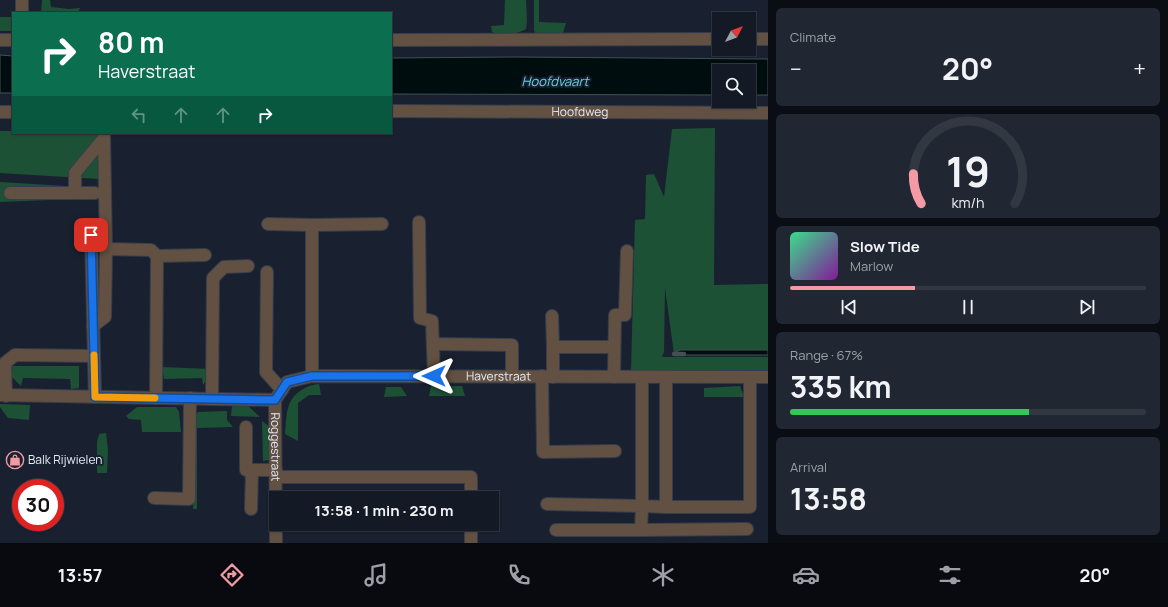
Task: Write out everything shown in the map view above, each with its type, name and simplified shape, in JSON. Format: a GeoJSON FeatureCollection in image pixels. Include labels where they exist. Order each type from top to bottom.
{"type":"FeatureCollection","features":[{"type":"Feature","properties":{"kind":"street"},"geometry":{"type":"LineString","coordinates":[[22,0],[22,12]]}},
{"type":"Feature","properties":{"kind":"street"},"geometry":{"type":"LineString","coordinates":[[392,40],[712,39]]}},
{"type":"Feature","properties":{"kind":"street"},"geometry":{"type":"LineString","coordinates":[[756,39],[768,39]]}},
{"type":"Feature","properties":{"kind":"street"},"geometry":{"type":"LineString","coordinates":[[0,40],[12,40]]}},
{"type":"Feature","properties":{"kind":"street","name":"Hoofdweg"},"geometry":{"type":"LineString","coordinates":[[392,111],[768,113]]}},
{"type":"Feature","properties":{"kind":"street"},"geometry":{"type":"LineString","coordinates":[[0,112],[12,112]]}},
{"type":"Feature","properties":{"kind":"street"},"geometry":{"type":"LineString","coordinates":[[75,193],[75,173],[104,136]]}},
{"type":"Feature","properties":{"kind":"street"},"geometry":{"type":"LineString","coordinates":[[93,326],[105,317],[106,249],[104,136]]}},
{"type":"Feature","properties":{"kind":"street"},"geometry":{"type":"LineString","coordinates":[[10,193],[95,193]]}},
{"type":"Feature","properties":{"kind":"street"},"geometry":{"type":"LineString","coordinates":[[419,222],[420,318],[432,321],[434,376]]}},
{"type":"Feature","properties":{"kind":"street"},"geometry":{"type":"LineString","coordinates":[[268,224],[382,224]]}},
{"type":"Feature","properties":{"kind":"street"},"geometry":{"type":"LineString","coordinates":[[312,225],[312,376]]}},
{"type":"Feature","properties":{"kind":"street"},"geometry":{"type":"LineString","coordinates":[[91,235],[95,397]]}},
{"type":"Feature","properties":{"kind":"street"},"geometry":{"type":"LineString","coordinates":[[106,249],[151,250],[157,256],[156,398]]}},
{"type":"Feature","properties":{"kind":"street"},"geometry":{"type":"LineString","coordinates":[[614,377],[615,315],[625,315],[628,251]]}},
{"type":"Feature","properties":{"kind":"street"},"geometry":{"type":"LineString","coordinates":[[157,256],[205,255]]}},
{"type":"Feature","properties":{"kind":"street"},"geometry":{"type":"LineString","coordinates":[[212,399],[213,278],[224,267],[248,266]]}},
{"type":"Feature","properties":{"kind":"street"},"geometry":{"type":"LineString","coordinates":[[94,356],[15,355],[5,363],[3,396],[212,399],[278,395],[266,372],[267,272]]}},
{"type":"Feature","properties":{"kind":"street"},"geometry":{"type":"LineString","coordinates":[[552,316],[553,347],[548,376],[543,452],[615,452]]}},
{"type":"Feature","properties":{"kind":"street"},"geometry":{"type":"LineString","coordinates":[[433,344],[512,345],[512,376]]}},
{"type":"Feature","properties":{"kind":"street"},"geometry":{"type":"LineString","coordinates":[[553,347],[614,347]]}},
{"type":"Feature","properties":{"kind":"street","name":"Haverstraat"},"geometry":{"type":"LineString","coordinates":[[278,395],[287,382],[312,376],[768,377]]}},
{"type":"Feature","properties":{"kind":"street"},"geometry":{"type":"LineString","coordinates":[[641,530],[642,377]]}},
{"type":"Feature","properties":{"kind":"street"},"geometry":{"type":"LineString","coordinates":[[666,377],[666,507]]}},
{"type":"Feature","properties":{"kind":"street"},"geometry":{"type":"LineString","coordinates":[[548,504],[666,507],[750,507],[750,377]]}},
{"type":"Feature","properties":{"kind":"street","name":"Roggestraat"},"geometry":{"type":"LineString","coordinates":[[276,543],[278,395]]}},
{"type":"Feature","properties":{"kind":"street"},"geometry":{"type":"LineString","coordinates":[[154,498],[189,499],[190,398]]}},
{"type":"Feature","properties":{"kind":"street"},"geometry":{"type":"LineString","coordinates":[[246,427],[246,470],[276,474],[471,477],[471,491]]}},
{"type":"Feature","properties":{"kind":"street"},"geometry":{"type":"LineString","coordinates":[[251,509],[252,470]]}},
{"type":"Feature","properties":{"kind":"street"},"geometry":{"type":"LineString","coordinates":[[556,530],[747,529]]}},
{"type":"Feature","properties":{"kind":"street"},"geometry":{"type":"LineString","coordinates":[[471,531],[471,543]]}},
{"type":"Feature","properties":{"kind":"green space"},"geometry":{"type":"Polygon","coordinates":[[[42,0],[50,0],[51,7],[69,9],[80,8],[78,12],[41,12],[42,0]]]}},
{"type":"Feature","properties":{"kind":"green space"},"geometry":{"type":"Polygon","coordinates":[[[505,0],[526,0],[526,29],[513,34],[505,35],[492,32],[491,26],[504,25],[505,0]]]}},
{"type":"Feature","properties":{"kind":"green space"},"geometry":{"type":"Polygon","coordinates":[[[534,0],[539,0],[539,22],[566,23],[562,36],[537,37],[534,30],[534,0]]]}},
{"type":"Feature","properties":{"kind":"green space"},"geometry":{"type":"Polygon","coordinates":[[[0,17],[12,17],[12,31],[0,31],[0,17]]]}},
{"type":"Feature","properties":{"kind":"green space"},"geometry":{"type":"Polygon","coordinates":[[[715,128],[714,285],[768,284],[768,352],[674,354],[665,288],[664,352],[662,357],[768,357],[768,371],[631,371],[635,220],[645,219],[646,175],[654,174],[664,197],[672,129],[715,128]]]}},
{"type":"Feature","properties":{"kind":"green space"},"geometry":{"type":"Polygon","coordinates":[[[0,131],[12,131],[12,134],[99,134],[99,179],[0,173],[0,131]]]}},
{"type":"Feature","properties":{"kind":"green space"},"geometry":{"type":"Polygon","coordinates":[[[0,182],[66,186],[74,199],[0,202],[0,182]]]}},
{"type":"Feature","properties":{"kind":"green space"},"geometry":{"type":"Polygon","coordinates":[[[12,366],[79,366],[79,388],[71,389],[70,379],[23,378],[21,386],[12,377],[12,366]]]}},
{"type":"Feature","properties":{"kind":"green space"},"geometry":{"type":"Polygon","coordinates":[[[162,367],[209,369],[209,377],[203,385],[202,378],[164,379],[162,367]]]}},
{"type":"Feature","properties":{"kind":"green space"},"geometry":{"type":"Polygon","coordinates":[[[319,384],[321,395],[309,395],[298,403],[298,441],[285,434],[288,407],[300,391],[310,386],[319,384]]]}},
{"type":"Feature","properties":{"kind":"green space"},"geometry":{"type":"Polygon","coordinates":[[[431,386],[462,386],[465,396],[429,396],[431,386]]]}},
{"type":"Feature","properties":{"kind":"green space"},"geometry":{"type":"Polygon","coordinates":[[[740,386],[744,397],[704,397],[704,388],[740,386]]]}},
{"type":"Feature","properties":{"kind":"green space"},"geometry":{"type":"Polygon","coordinates":[[[386,387],[401,387],[407,396],[384,397],[386,387]]]}},
{"type":"Feature","properties":{"kind":"green space"},"geometry":{"type":"Polygon","coordinates":[[[0,404],[30,405],[29,420],[8,418],[0,407],[0,404]]]}},
{"type":"Feature","properties":{"kind":"green space"},"geometry":{"type":"Polygon","coordinates":[[[232,406],[248,406],[260,417],[231,416],[232,406]]]}},
{"type":"Feature","properties":{"kind":"green space"},"geometry":{"type":"Polygon","coordinates":[[[137,407],[176,407],[179,412],[181,432],[142,432],[141,420],[129,419],[126,416],[137,407]]]}},
{"type":"Feature","properties":{"kind":"green space"},"geometry":{"type":"Polygon","coordinates":[[[227,411],[227,420],[233,427],[197,428],[197,509],[193,509],[195,416],[198,412],[227,411]]]}},
{"type":"Feature","properties":{"kind":"green space"},"geometry":{"type":"Polygon","coordinates":[[[262,421],[269,426],[269,460],[263,461],[262,421]]]}},
{"type":"Feature","properties":{"kind":"green space"},"geometry":{"type":"Polygon","coordinates":[[[106,433],[108,450],[107,473],[97,473],[97,442],[99,434],[106,433]]]}},
{"type":"Feature","properties":{"kind":"water"},"geometry":{"type":"Polygon","coordinates":[[[0,55],[12,56],[12,93],[0,93],[0,55]]]}},
{"type":"Feature","properties":{"kind":"water","name":"Hoofdvaart"},"geometry":{"type":"Polygon","coordinates":[[[515,57],[768,59],[768,95],[756,95],[756,64],[712,64],[712,95],[392,94],[392,58],[515,57]]]}},
{"type":"Feature","properties":{"kind":"water"},"geometry":{"type":"Polygon","coordinates":[[[680,350],[768,350],[768,355],[679,355],[677,353],[680,350]]]}},
{"type":"Feature","properties":{"kind":"waterway"},"geometry":{"type":"LineString","coordinates":[[674,354],[684,354]]}},
{"type":"Feature","properties":{"kind":"slow traffic"},"geometry":{"type":"LineString","coordinates":[[94,355],[95,397],[155,398]]}},
{"type":"Feature","properties":{"kind":"place","name":"Balk Rijwielen"},"geometry":{"type":"Point","coordinates":[15,460]}},
{"type":"Feature","properties":{"kind":"route"},"geometry":{"type":"LineString","coordinates":[[91,235],[95,397],[275,400],[287,382],[312,376],[434,376]]}}]}
